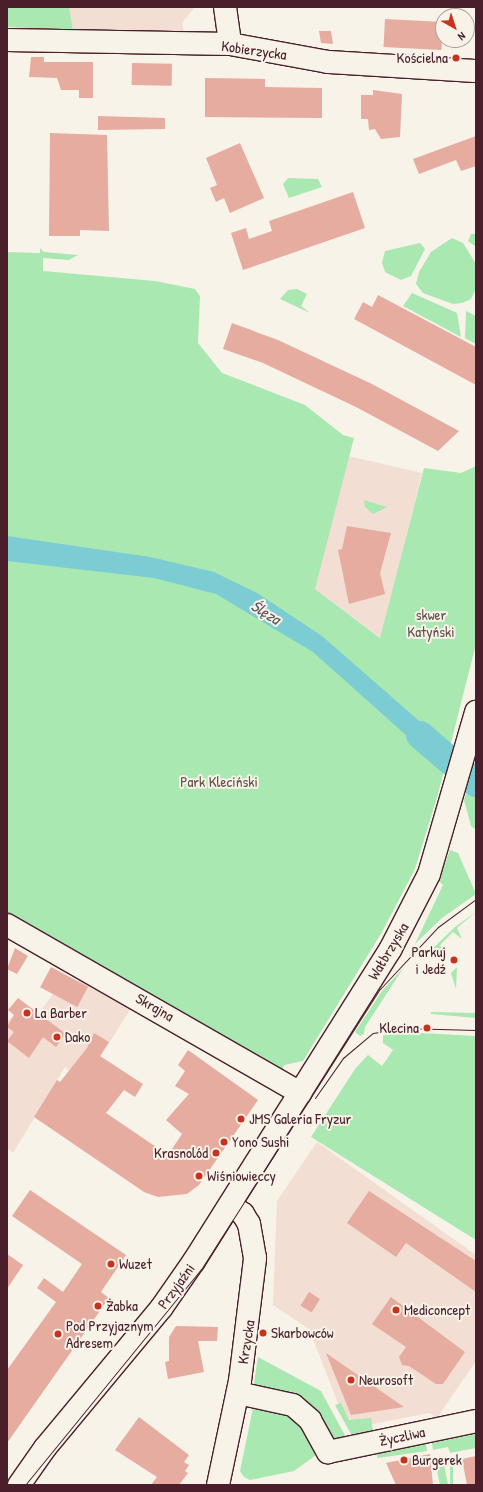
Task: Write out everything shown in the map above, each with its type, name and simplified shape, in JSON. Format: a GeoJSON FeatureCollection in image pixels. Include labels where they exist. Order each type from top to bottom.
{"type":"FeatureCollection","features":[{"type":"Feature","properties":{"kind":"street"},"geometry":{"type":"LineString","coordinates":[[225,7],[230,44]]}},
{"type":"Feature","properties":{"kind":"street","name":"Kobierzycka"},"geometry":{"type":"LineString","coordinates":[[7,40],[230,44],[328,62],[476,71]]}},
{"type":"Feature","properties":{"kind":"street","name":"Wałbrzyska"},"geometry":{"type":"LineString","coordinates":[[300,1093],[410,914],[429,874],[476,712]]}},
{"type":"Feature","properties":{"kind":"street","name":"Skrajna"},"geometry":{"type":"LineString","coordinates":[[7,925],[300,1093]]}},
{"type":"Feature","properties":{"kind":"street","name":"Przyjaźni"},"geometry":{"type":"LineString","coordinates":[[19,1485],[45,1448],[162,1307],[230,1206],[300,1093]]}},
{"type":"Feature","properties":{"kind":"street","name":"Krzycka"},"geometry":{"type":"LineString","coordinates":[[218,1485],[238,1393],[250,1318],[255,1248],[249,1224],[243,1214],[230,1206]]}},
{"type":"Feature","properties":{"kind":"street","name":"Życzliwa"},"geometry":{"type":"LineString","coordinates":[[238,1393],[293,1406],[310,1420],[328,1452],[476,1421]]}},
{"type":"Feature","properties":{"kind":"shaded area"},"geometry":{"type":"Polygon","coordinates":[[[69,7],[195,7],[182,23],[184,32],[73,30],[69,7]]]}},
{"type":"Feature","properties":{"kind":"shaded area"},"geometry":{"type":"Polygon","coordinates":[[[348,456],[422,473],[381,638],[315,589],[348,456]]]}},
{"type":"Feature","properties":{"kind":"shaded area","name":"Dako"},"geometry":{"type":"Polygon","coordinates":[[[81,977],[121,1003],[133,1005],[84,1083],[65,1067],[13,1153],[7,1148],[7,1022],[14,1015],[29,1027],[53,994],[67,1001],[81,977]]]}},
{"type":"Feature","properties":{"kind":"shaded area"},"geometry":{"type":"Polygon","coordinates":[[[317,1142],[476,1255],[476,1361],[437,1418],[429,1413],[363,1426],[343,1416],[309,1329],[273,1305],[277,1201],[317,1142]]]}},
{"type":"Feature","properties":{"kind":"green space"},"geometry":{"type":"Polygon","coordinates":[[[7,7],[69,7],[73,30],[7,27],[7,7]]]}},
{"type":"Feature","properties":{"kind":"green space"},"geometry":{"type":"Polygon","coordinates":[[[288,178],[318,179],[322,187],[289,198],[283,184],[288,178]]]}},
{"type":"Feature","properties":{"kind":"green space"},"geometry":{"type":"Polygon","coordinates":[[[471,234],[476,234],[476,247],[468,241],[471,234]]]}},
{"type":"Feature","properties":{"kind":"green space"},"geometry":{"type":"Polygon","coordinates":[[[452,238],[463,243],[476,264],[476,289],[471,299],[462,303],[453,304],[423,293],[416,284],[419,272],[431,252],[452,238]]]}},
{"type":"Feature","properties":{"kind":"green space"},"geometry":{"type":"Polygon","coordinates":[[[420,243],[425,249],[411,276],[401,280],[385,272],[382,263],[385,251],[420,243]]]}},
{"type":"Feature","properties":{"kind":"green space","name":"Park Kleciński"},"geometry":{"type":"Polygon","coordinates":[[[40,248],[44,252],[78,255],[69,260],[43,258],[43,271],[155,281],[195,289],[200,296],[198,343],[222,373],[305,405],[343,435],[354,438],[315,589],[380,638],[424,468],[461,473],[476,466],[476,644],[438,794],[415,869],[382,932],[303,1061],[284,1065],[282,1072],[171,1005],[7,915],[7,252],[40,253],[40,248]]]}},
{"type":"Feature","properties":{"kind":"green space"},"geometry":{"type":"Polygon","coordinates":[[[297,289],[307,294],[301,306],[310,313],[280,299],[288,290],[297,289]]]}},
{"type":"Feature","properties":{"kind":"green space"},"geometry":{"type":"Polygon","coordinates":[[[412,293],[457,313],[461,337],[403,306],[412,293]]]}},
{"type":"Feature","properties":{"kind":"green space"},"geometry":{"type":"Polygon","coordinates":[[[466,311],[476,316],[476,344],[465,338],[466,311]]]}},
{"type":"Feature","properties":{"kind":"green space"},"geometry":{"type":"Polygon","coordinates":[[[364,500],[387,507],[373,514],[365,507],[364,500]]]}},
{"type":"Feature","properties":{"kind":"green space"},"geometry":{"type":"Polygon","coordinates":[[[468,786],[476,793],[476,830],[471,826],[464,800],[468,786]]]}},
{"type":"Feature","properties":{"kind":"green space"},"geometry":{"type":"Polygon","coordinates":[[[450,850],[458,853],[476,894],[442,918],[415,944],[443,885],[439,881],[450,850]]]}},
{"type":"Feature","properties":{"kind":"green space"},"geometry":{"type":"Polygon","coordinates":[[[476,912],[457,928],[462,939],[453,932],[440,945],[446,954],[436,948],[426,955],[455,927],[476,912]]]}},
{"type":"Feature","properties":{"kind":"green space"},"geometry":{"type":"Polygon","coordinates":[[[404,967],[365,1027],[364,1034],[360,1036],[355,1032],[382,991],[404,967]]]}},
{"type":"Feature","properties":{"kind":"green space"},"geometry":{"type":"Polygon","coordinates":[[[457,967],[456,989],[451,973],[457,967]]]}},
{"type":"Feature","properties":{"kind":"green space"},"geometry":{"type":"Polygon","coordinates":[[[431,1012],[476,1013],[476,1018],[431,1014],[431,1012]]]}},
{"type":"Feature","properties":{"kind":"green space"},"geometry":{"type":"Polygon","coordinates":[[[421,1033],[476,1036],[476,1240],[311,1137],[355,1069],[368,1055],[382,1066],[393,1050],[383,1043],[383,1035],[421,1033]]]}},
{"type":"Feature","properties":{"kind":"green space"},"geometry":{"type":"Polygon","coordinates":[[[258,1357],[321,1391],[348,1441],[332,1439],[257,1388],[254,1383],[258,1357]]]}},
{"type":"Feature","properties":{"kind":"green space"},"geometry":{"type":"Polygon","coordinates":[[[341,1403],[349,1420],[371,1418],[373,1430],[352,1436],[335,1405],[341,1403]]]}},
{"type":"Feature","properties":{"kind":"green space"},"geometry":{"type":"Polygon","coordinates":[[[257,1405],[286,1412],[307,1431],[316,1455],[294,1471],[250,1480],[244,1477],[240,1471],[253,1408],[257,1405]]]}},
{"type":"Feature","properties":{"kind":"green space"},"geometry":{"type":"Polygon","coordinates":[[[476,1434],[476,1448],[450,1453],[448,1447],[433,1450],[432,1443],[476,1434]]]}},
{"type":"Feature","properties":{"kind":"green space"},"geometry":{"type":"Polygon","coordinates":[[[426,1444],[427,1451],[377,1458],[376,1451],[426,1444]]]}},
{"type":"Feature","properties":{"kind":"green space"},"geometry":{"type":"Polygon","coordinates":[[[442,1456],[448,1485],[440,1485],[434,1458],[442,1456]]]}},
{"type":"Feature","properties":{"kind":"green space"},"geometry":{"type":"Polygon","coordinates":[[[450,1460],[453,1460],[453,1485],[450,1485],[450,1460]]]}},
{"type":"Feature","properties":{"kind":"water"},"geometry":{"type":"Polygon","coordinates":[[[7,536],[150,557],[214,572],[257,593],[322,636],[450,748],[445,770],[313,652],[216,594],[154,578],[7,561],[7,536]]]}},
{"type":"Feature","properties":{"kind":"water"},"geometry":{"type":"Polygon","coordinates":[[[474,763],[476,765],[476,793],[468,786],[474,763]]]}},
{"type":"Feature","properties":{"kind":"building"},"geometry":{"type":"Polygon","coordinates":[[[385,19],[435,22],[435,48],[442,48],[441,50],[384,47],[385,19]]]}},
{"type":"Feature","properties":{"kind":"building"},"geometry":{"type":"Polygon","coordinates":[[[319,31],[331,31],[333,44],[321,43],[319,31]]]}},
{"type":"Feature","properties":{"kind":"building"},"geometry":{"type":"Polygon","coordinates":[[[31,57],[44,57],[44,62],[93,62],[93,98],[79,98],[79,90],[61,90],[57,78],[29,77],[31,57]]]}},
{"type":"Feature","properties":{"kind":"building"},"geometry":{"type":"Polygon","coordinates":[[[132,63],[172,64],[172,86],[132,85],[132,63]]]}},
{"type":"Feature","properties":{"kind":"building"},"geometry":{"type":"Polygon","coordinates":[[[205,78],[265,79],[265,87],[322,88],[322,118],[205,117],[205,78]]]}},
{"type":"Feature","properties":{"kind":"building"},"geometry":{"type":"Polygon","coordinates":[[[373,90],[402,94],[400,137],[381,139],[375,129],[369,130],[368,119],[361,119],[361,95],[373,95],[373,90]]]}},
{"type":"Feature","properties":{"kind":"building"},"geometry":{"type":"Polygon","coordinates":[[[98,116],[165,118],[165,129],[98,130],[98,116]]]}},
{"type":"Feature","properties":{"kind":"building"},"geometry":{"type":"Polygon","coordinates":[[[50,133],[107,135],[109,231],[80,230],[80,236],[49,236],[50,133]]]}},
{"type":"Feature","properties":{"kind":"building"},"geometry":{"type":"Polygon","coordinates":[[[476,136],[476,166],[461,171],[456,160],[419,174],[413,159],[476,136]]]}},
{"type":"Feature","properties":{"kind":"building"},"geometry":{"type":"Polygon","coordinates":[[[240,143],[264,198],[230,213],[224,198],[216,202],[210,188],[217,185],[206,158],[240,143]]]}},
{"type":"Feature","properties":{"kind":"building"},"geometry":{"type":"Polygon","coordinates":[[[353,192],[365,228],[243,270],[231,233],[246,228],[249,239],[272,231],[269,221],[353,192]]]}},
{"type":"Feature","properties":{"kind":"building"},"geometry":{"type":"Polygon","coordinates":[[[378,295],[476,347],[476,385],[354,319],[363,302],[372,307],[378,295]]]}},
{"type":"Feature","properties":{"kind":"building"},"geometry":{"type":"Polygon","coordinates":[[[232,323],[278,340],[372,384],[459,431],[438,451],[356,407],[263,363],[223,349],[232,323]]]}},
{"type":"Feature","properties":{"kind":"building"},"geometry":{"type":"Polygon","coordinates":[[[347,526],[391,533],[380,573],[385,594],[349,604],[338,550],[342,549],[347,526]]]}},
{"type":"Feature","properties":{"kind":"building"},"geometry":{"type":"Polygon","coordinates":[[[15,948],[28,956],[17,974],[7,969],[15,948]]]}},
{"type":"Feature","properties":{"kind":"building"},"geometry":{"type":"Polygon","coordinates":[[[51,967],[88,987],[77,1007],[40,987],[51,967]]]}},
{"type":"Feature","properties":{"kind":"building"},"geometry":{"type":"Polygon","coordinates":[[[18,998],[66,1034],[56,1047],[43,1037],[29,1058],[7,1041],[14,1032],[7,1027],[14,1015],[8,1010],[18,998]]]}},
{"type":"Feature","properties":{"kind":"building"},"geometry":{"type":"Polygon","coordinates":[[[94,1033],[109,1042],[100,1056],[143,1084],[135,1097],[124,1090],[106,1113],[168,1155],[182,1134],[166,1120],[189,1094],[175,1086],[185,1071],[178,1065],[188,1050],[258,1100],[199,1185],[187,1194],[158,1197],[144,1192],[34,1117],[57,1080],[60,1082],[87,1048],[94,1033]]]}},
{"type":"Feature","properties":{"kind":"building","name":"Pod Przyjaznym Adresem"},"geometry":{"type":"Polygon","coordinates":[[[30,1190],[126,1255],[101,1292],[109,1298],[7,1443],[7,1370],[56,1302],[37,1288],[44,1278],[63,1292],[82,1264],[12,1216],[30,1190]]]}},
{"type":"Feature","properties":{"kind":"building"},"geometry":{"type":"Polygon","coordinates":[[[369,1191],[476,1261],[476,1292],[406,1243],[396,1257],[347,1223],[369,1191]]]}},
{"type":"Feature","properties":{"kind":"building"},"geometry":{"type":"Polygon","coordinates":[[[7,1254],[23,1265],[7,1289],[7,1254]]]}},
{"type":"Feature","properties":{"kind":"building"},"geometry":{"type":"Polygon","coordinates":[[[309,1292],[320,1299],[312,1312],[301,1306],[309,1292]]]}},
{"type":"Feature","properties":{"kind":"building"},"geometry":{"type":"Polygon","coordinates":[[[391,1297],[465,1352],[443,1384],[436,1384],[409,1366],[402,1365],[399,1357],[406,1347],[372,1324],[391,1297]]]}},
{"type":"Feature","properties":{"kind":"building"},"geometry":{"type":"Polygon","coordinates":[[[176,1326],[218,1327],[217,1341],[198,1341],[204,1372],[168,1379],[165,1362],[169,1361],[169,1337],[176,1326]]]}},
{"type":"Feature","properties":{"kind":"building","name":"Neurosoft"},"geometry":{"type":"Polygon","coordinates":[[[326,1353],[404,1407],[351,1415],[326,1353]]]}},
{"type":"Feature","properties":{"kind":"building"},"geometry":{"type":"Polygon","coordinates":[[[139,1417],[189,1455],[184,1462],[189,1465],[185,1471],[188,1473],[179,1485],[151,1485],[157,1477],[115,1450],[139,1417]]]}},
{"type":"Feature","properties":{"kind":"building"},"geometry":{"type":"Polygon","coordinates":[[[430,1454],[433,1485],[396,1485],[386,1463],[430,1454]]]}},
{"type":"Feature","properties":{"kind":"building"},"geometry":{"type":"Polygon","coordinates":[[[476,1456],[476,1485],[467,1485],[462,1459],[476,1456]]]}},
{"type":"Feature","properties":{"kind":"waterway","name":"Ślęza"},"geometry":{"type":"LineString","coordinates":[[420,735],[476,783]]}},
{"type":"Feature","properties":{"kind":"tram line"},"geometry":{"type":"LineString","coordinates":[[25,1485],[202,1268],[380,989],[438,927],[476,899]]}},
{"type":"Feature","properties":{"kind":"tram line"},"geometry":{"type":"LineString","coordinates":[[315,1098],[343,1058],[373,1033],[403,1028],[476,1030]]}},
{"type":"Feature","properties":{"kind":"place","name":"Kościelna"},"geometry":{"type":"Point","coordinates":[456,58]}},
{"type":"Feature","properties":{"kind":"place","name":"Parkuj i Jedź"},"geometry":{"type":"Point","coordinates":[454,960]}},
{"type":"Feature","properties":{"kind":"place","name":"La Barber"},"geometry":{"type":"Point","coordinates":[27,1013]}},
{"type":"Feature","properties":{"kind":"place","name":"Klecina"},"geometry":{"type":"Point","coordinates":[427,1028]}},
{"type":"Feature","properties":{"kind":"place","name":"Dako"},"geometry":{"type":"Point","coordinates":[57,1037]}},
{"type":"Feature","properties":{"kind":"place","name":"JMS Galeria Fryzur"},"geometry":{"type":"Point","coordinates":[241,1119]}},
{"type":"Feature","properties":{"kind":"place","name":"Yono Sushi"},"geometry":{"type":"Point","coordinates":[224,1142]}},
{"type":"Feature","properties":{"kind":"place","name":"Krasnolód"},"geometry":{"type":"Point","coordinates":[216,1153]}},
{"type":"Feature","properties":{"kind":"place","name":"Wiśniowieccy"},"geometry":{"type":"Point","coordinates":[199,1176]}},
{"type":"Feature","properties":{"kind":"place","name":"Wuzet"},"geometry":{"type":"Point","coordinates":[111,1264]}},
{"type":"Feature","properties":{"kind":"place","name":"Żabka"},"geometry":{"type":"Point","coordinates":[98,1306]}},
{"type":"Feature","properties":{"kind":"place","name":"Mediconcept"},"geometry":{"type":"Point","coordinates":[396,1310]}},
{"type":"Feature","properties":{"kind":"place","name":"Skarbowców"},"geometry":{"type":"Point","coordinates":[263,1333]}},
{"type":"Feature","properties":{"kind":"place","name":"Pod Przyjaznym Adresem"},"geometry":{"type":"Point","coordinates":[58,1334]}},
{"type":"Feature","properties":{"kind":"place","name":"Neurosoft"},"geometry":{"type":"Point","coordinates":[351,1380]}},
{"type":"Feature","properties":{"kind":"place","name":"Burgerek"},"geometry":{"type":"Point","coordinates":[404,1460]}},
{"type":"Feature","properties":{"kind":"park label","name":"skwer Katyński"},"geometry":{"type":"Point","coordinates":[431,622]}}]}
